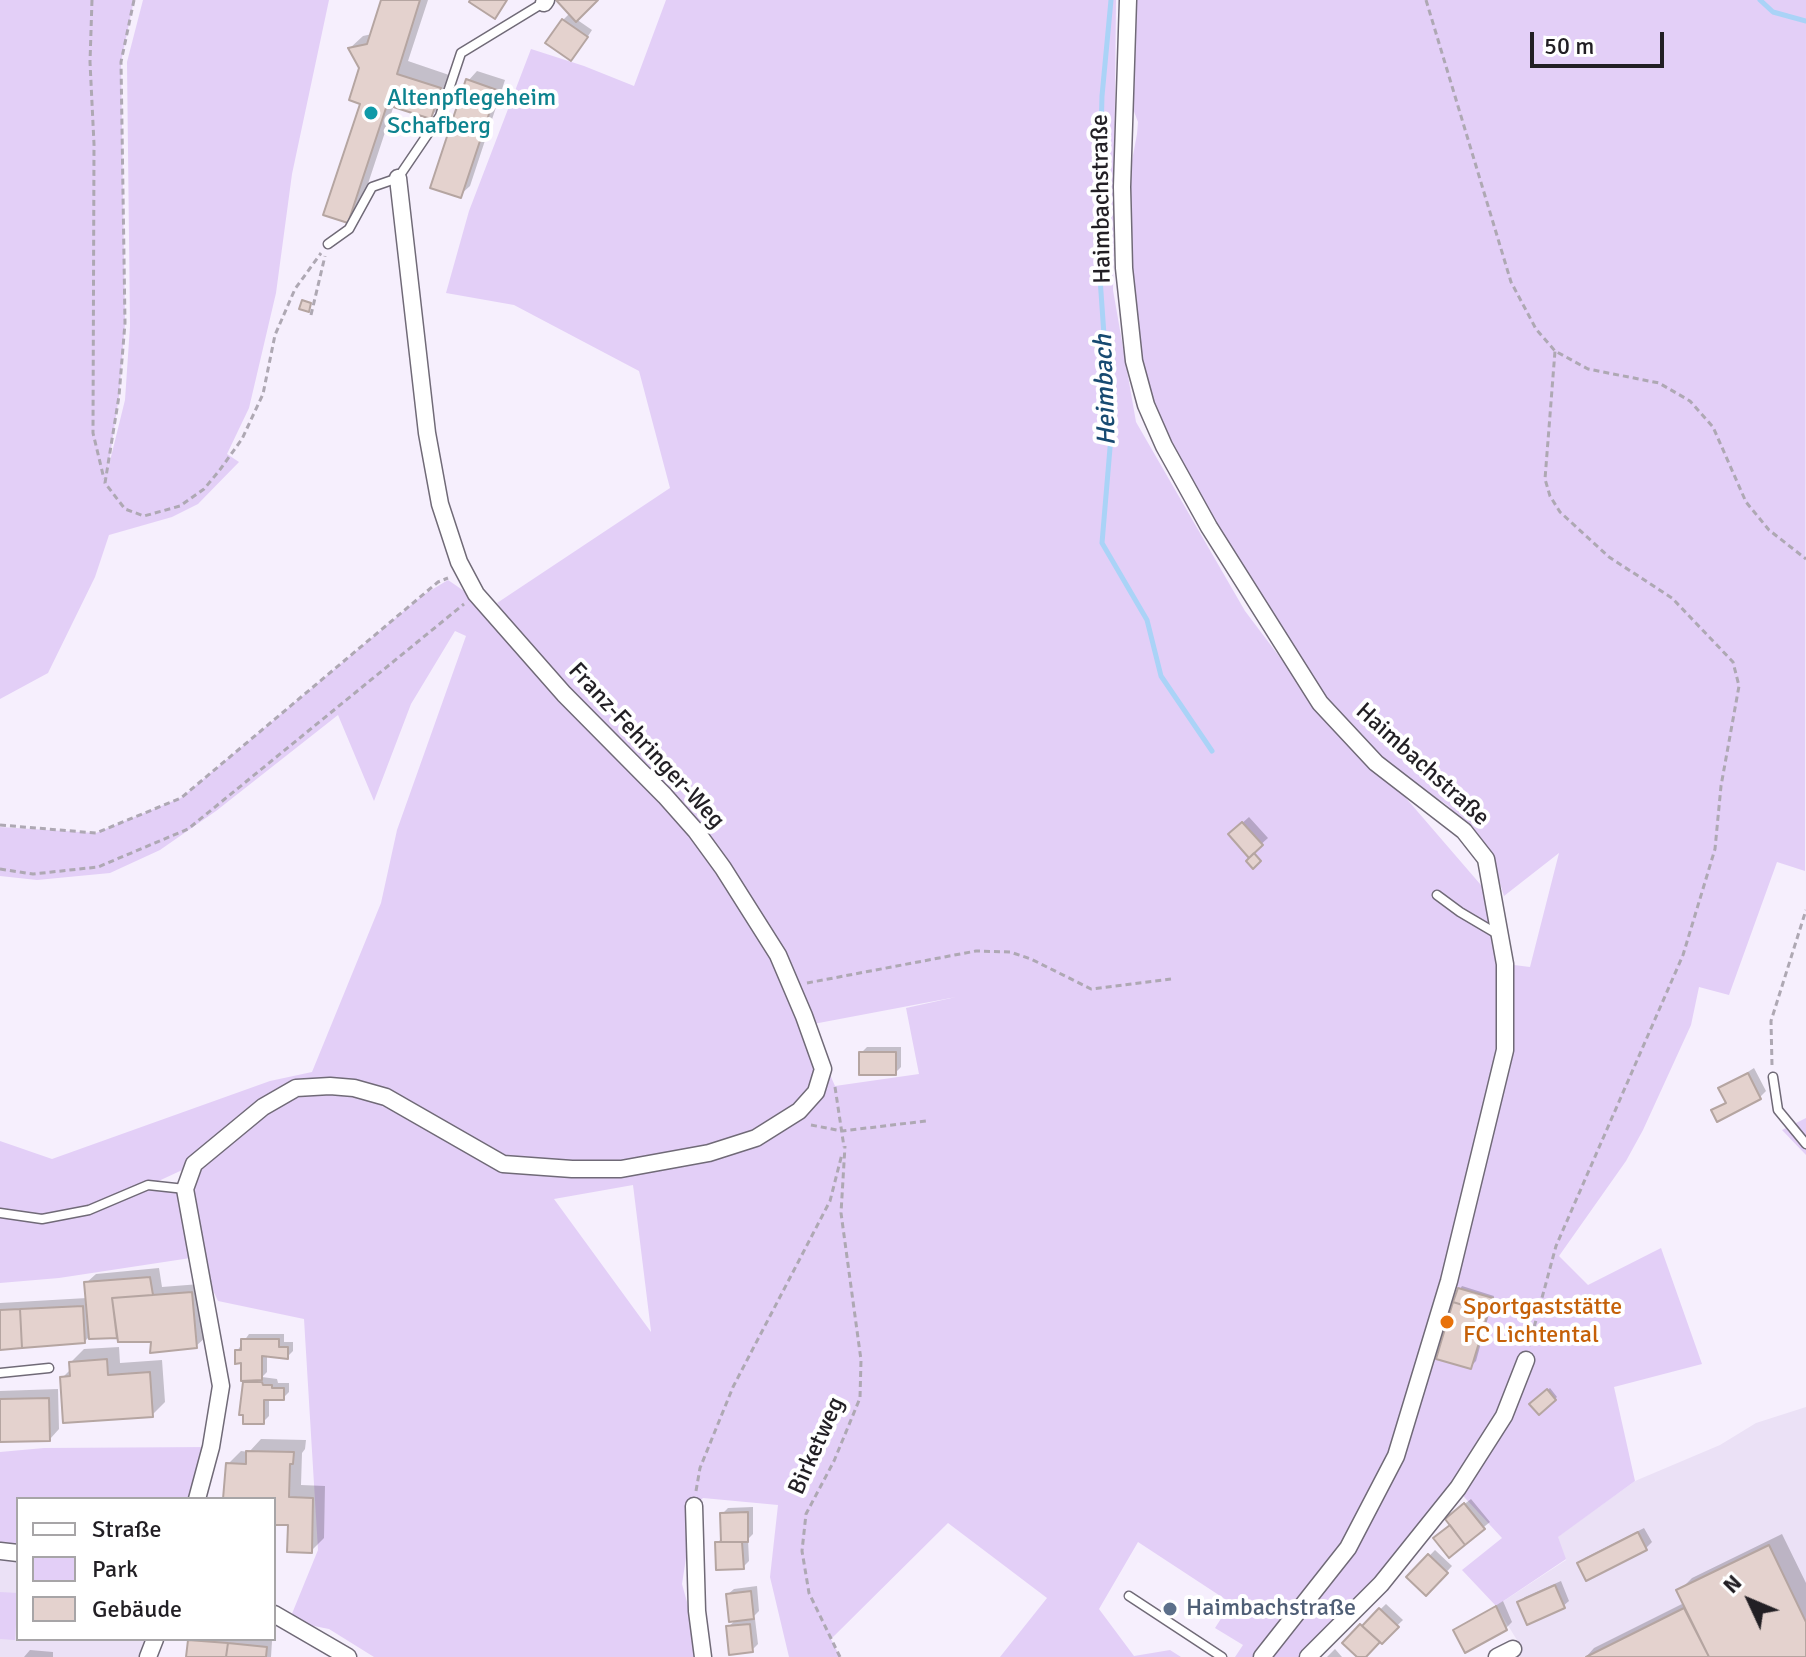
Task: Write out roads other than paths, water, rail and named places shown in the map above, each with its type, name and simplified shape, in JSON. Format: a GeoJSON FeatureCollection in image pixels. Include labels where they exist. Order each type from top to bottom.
{"type":"FeatureCollection","features":[{"type":"Feature","properties":{"kind":"street","name":"Haimbachstraße"},"geometry":{"type":"LineString","coordinates":[[1128,0],[1122,187],[1124,268],[1134,361],[1146,405],[1164,446],[1209,527],[1320,703],[1376,763],[1464,831],[1486,859],[1505,964],[1505,1050],[1449,1281],[1396,1456],[1348,1548],[1262,1657]]}},
{"type":"Feature","properties":{"kind":"street","name":"Franz-Fehringer-Weg"},"geometry":{"type":"LineString","coordinates":[[185,1189],[194,1164],[244,1120],[296,1088],[354,1088],[386,1097],[503,1164],[621,1169],[709,1153],[756,1138],[799,1111],[816,1092],[823,1069],[778,955],[752,910],[696,831],[564,694],[476,594],[459,562],[440,504],[427,433],[398,178]]}},
{"type":"Feature","properties":{"kind":"street"},"geometry":{"type":"LineString","coordinates":[[185,1189],[221,1386],[211,1447],[198,1497]]}},
{"type":"Feature","properties":{"kind":"street"},"geometry":{"type":"LineString","coordinates":[[1308,1657],[1381,1584],[1458,1488],[1504,1416],[1526,1360]]}},
{"type":"Feature","properties":{"kind":"street"},"geometry":{"type":"LineString","coordinates":[[694,1506],[697,1611],[703,1657]]}},
{"type":"Feature","properties":{"kind":"street"},"geometry":{"type":"LineString","coordinates":[[276,1615],[348,1657]]}},
{"type":"Feature","properties":{"kind":"street"},"geometry":{"type":"LineString","coordinates":[[1497,1657],[1513,1649]]}},
{"type":"Feature","properties":{"kind":"lane"},"geometry":{"type":"LineString","coordinates":[[328,244],[349,229],[372,187],[398,178],[440,116],[461,53],[545,1]]}},
{"type":"Feature","properties":{"kind":"lane"},"geometry":{"type":"LineString","coordinates":[[1437,895],[1500,935]]}},
{"type":"Feature","properties":{"kind":"lane"},"geometry":{"type":"LineString","coordinates":[[1773,1077],[1778,1110],[1806,1144]]}},
{"type":"Feature","properties":{"kind":"lane"},"geometry":{"type":"LineString","coordinates":[[0,1213],[42,1219],[89,1210],[148,1185],[185,1189]]}},
{"type":"Feature","properties":{"kind":"lane"},"geometry":{"type":"LineString","coordinates":[[0,1373],[49,1368]]}},
{"type":"Feature","properties":{"kind":"lane"},"geometry":{"type":"LineString","coordinates":[[1129,1596],[1222,1657]]}},
{"type":"Feature","properties":{"kind":"waterway","name":"Heimbach"},"geometry":{"type":"LineString","coordinates":[[1111,0],[1102,96],[1098,249],[1111,436],[1102,543],[1147,620],[1161,676],[1212,751]]}},
{"type":"Feature","properties":{"kind":"waterway"},"geometry":{"type":"LineString","coordinates":[[1760,0],[1773,12],[1806,21]]}},
{"type":"Feature","properties":{"kind":"place","name":"Altenpflegeheim Schafberg"},"geometry":{"type":"Point","coordinates":[371,113]}},
{"type":"Feature","properties":{"kind":"place","name":"Sportgaststätte FC Lichtental"},"geometry":{"type":"Point","coordinates":[1447,1322]}},
{"type":"Feature","properties":{"kind":"place","name":"Haimbachstraße"},"geometry":{"type":"Point","coordinates":[1170,1609]}}]}
